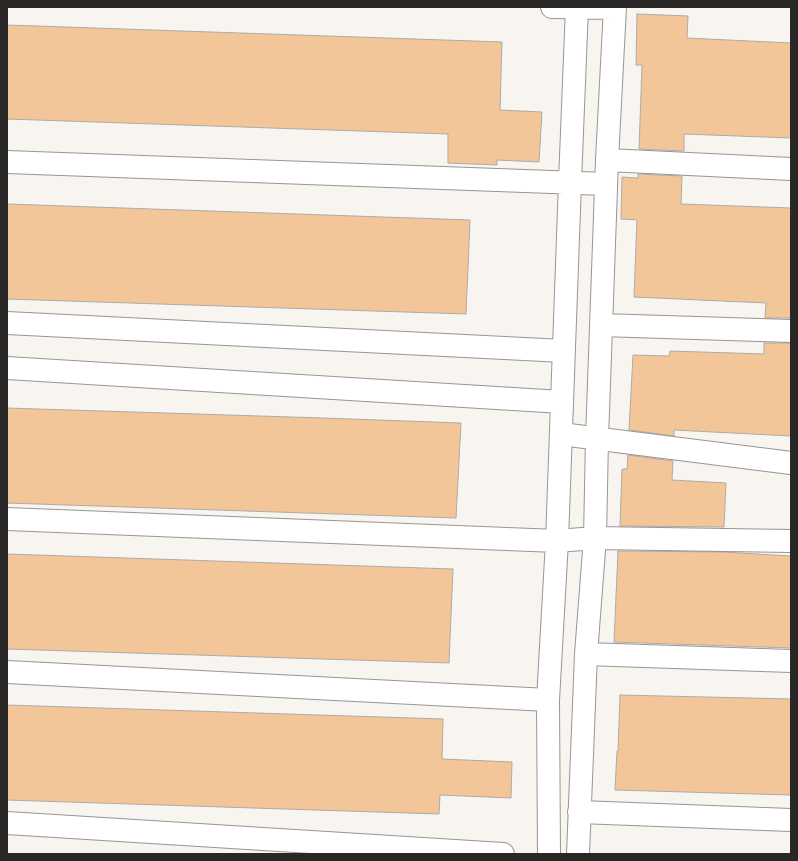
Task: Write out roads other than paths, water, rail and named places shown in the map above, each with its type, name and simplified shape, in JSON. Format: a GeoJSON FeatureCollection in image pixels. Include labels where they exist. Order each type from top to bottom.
{"type":"FeatureCollection","features":[{"type":"Feature","properties":{"kind":"street"},"geometry":{"type":"LineString","coordinates":[[552,7],[615,8],[607,160],[596,439],[595,538],[586,654],[578,854]]}},
{"type":"Feature","properties":{"kind":"street"},"geometry":{"type":"LineString","coordinates":[[549,854],[548,700],[558,541],[577,7]]}},
{"type":"Feature","properties":{"kind":"street"},"geometry":{"type":"LineString","coordinates":[[607,160],[791,169]]}},
{"type":"Feature","properties":{"kind":"street"},"geometry":{"type":"LineString","coordinates":[[7,162],[606,184]]}},
{"type":"Feature","properties":{"kind":"street"},"geometry":{"type":"LineString","coordinates":[[7,323],[564,351]]}},
{"type":"Feature","properties":{"kind":"street"},"geometry":{"type":"LineString","coordinates":[[601,325],[791,331]]}},
{"type":"Feature","properties":{"kind":"street"},"geometry":{"type":"LineString","coordinates":[[7,368],[562,402]]}},
{"type":"Feature","properties":{"kind":"street"},"geometry":{"type":"LineString","coordinates":[[561,434],[791,463]]}},
{"type":"Feature","properties":{"kind":"street"},"geometry":{"type":"LineString","coordinates":[[7,518],[558,541],[595,538],[791,541]]}},
{"type":"Feature","properties":{"kind":"street"},"geometry":{"type":"LineString","coordinates":[[586,654],[791,661]]}},
{"type":"Feature","properties":{"kind":"street"},"geometry":{"type":"LineString","coordinates":[[7,672],[548,700]]}},
{"type":"Feature","properties":{"kind":"street"},"geometry":{"type":"LineString","coordinates":[[580,812],[791,820]]}},
{"type":"Feature","properties":{"kind":"street"},"geometry":{"type":"LineString","coordinates":[[7,823],[503,854]]}}]}
